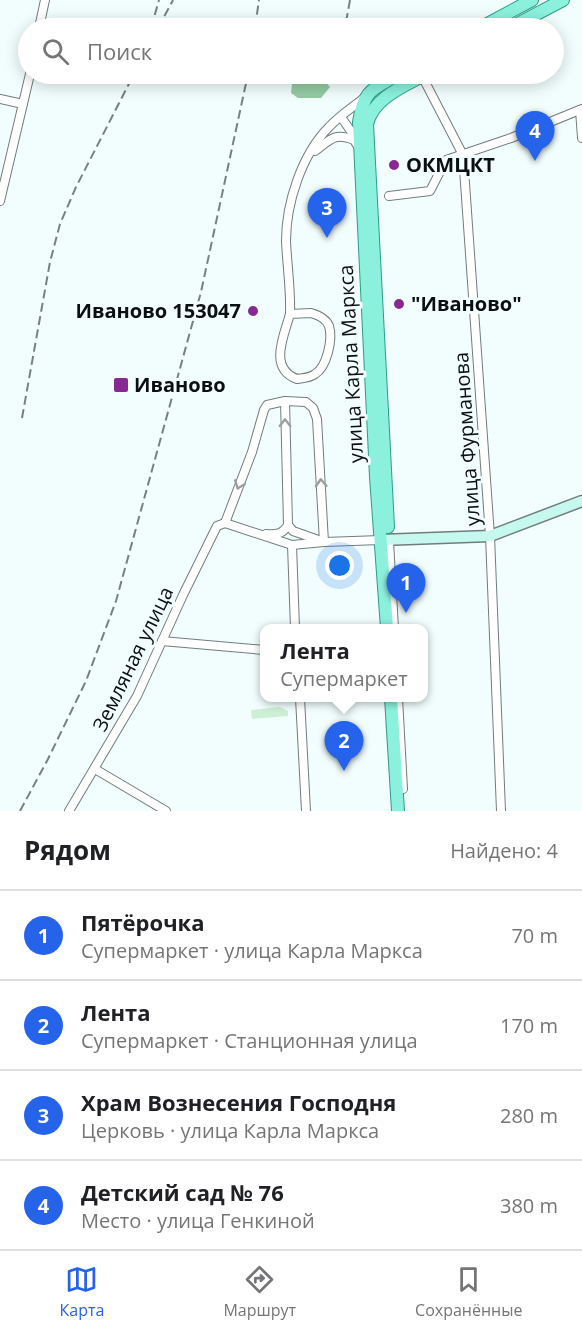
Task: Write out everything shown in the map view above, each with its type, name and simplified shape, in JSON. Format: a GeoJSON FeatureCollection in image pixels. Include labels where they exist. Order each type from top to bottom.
{"type":"FeatureCollection","features":[{"type":"Feature","properties":{"kind":"main road"},"geometry":{"type":"LineString","coordinates":[[499,18],[532,0]]}},
{"type":"Feature","properties":{"kind":"main road"},"geometry":{"type":"LineString","coordinates":[[523,18],[539,6],[563,0]]}},
{"type":"Feature","properties":{"kind":"main road"},"geometry":{"type":"LineString","coordinates":[[367,104],[376,88],[383,84]]}},
{"type":"Feature","properties":{"kind":"main road"},"geometry":{"type":"LineString","coordinates":[[367,104],[406,84]]}},
{"type":"Feature","properties":{"kind":"main road","name":"улица Карла Маркса"},"geometry":{"type":"LineString","coordinates":[[367,104],[359,128],[362,144],[385,541],[387,624]]}},
{"type":"Feature","properties":{"kind":"main road","name":"улица Карла Маркса"},"geometry":{"type":"LineString","coordinates":[[362,144],[370,114],[367,104]]}},
{"type":"Feature","properties":{"kind":"main road"},"geometry":{"type":"LineString","coordinates":[[385,541],[490,536],[582,501]]}},
{"type":"Feature","properties":{"kind":"main road"},"geometry":{"type":"LineString","coordinates":[[391,702],[398,811]]}},
{"type":"Feature","properties":{"kind":"street"},"geometry":{"type":"LineString","coordinates":[[41,18],[45,0]]}},
{"type":"Feature","properties":{"kind":"street"},"geometry":{"type":"LineString","coordinates":[[0,201],[28,84]]}},
{"type":"Feature","properties":{"kind":"street","name":"улица Фурманова"},"geometry":{"type":"LineString","coordinates":[[428,84],[463,155],[490,536],[501,811]]}},
{"type":"Feature","properties":{"kind":"street"},"geometry":{"type":"LineString","coordinates":[[0,99],[23,104]]}},
{"type":"Feature","properties":{"kind":"street"},"geometry":{"type":"LineString","coordinates":[[290,314],[311,313],[321,316],[328,325],[330,335],[322,368],[316,374],[306,378],[297,379],[290,376],[281,366],[279,353],[290,314],[286,241],[288,216],[297,179],[328,127],[341,117],[367,104]]}},
{"type":"Feature","properties":{"kind":"street"},"geometry":{"type":"LineString","coordinates":[[341,117],[367,104]]}},
{"type":"Feature","properties":{"kind":"street"},"geometry":{"type":"LineString","coordinates":[[389,196],[430,191],[446,160],[581,110],[582,138]]}},
{"type":"Feature","properties":{"kind":"street"},"geometry":{"type":"LineString","coordinates":[[341,117],[347,118],[359,128]]}},
{"type":"Feature","properties":{"kind":"street"},"geometry":{"type":"LineString","coordinates":[[341,117],[362,144]]}},
{"type":"Feature","properties":{"kind":"street"},"geometry":{"type":"LineString","coordinates":[[309,156],[330,138],[338,136],[362,144]]}},
{"type":"Feature","properties":{"kind":"street"},"geometry":{"type":"LineString","coordinates":[[253,533],[273,535],[285,530],[288,525],[285,401],[306,402],[313,408],[317,419],[324,542]]}},
{"type":"Feature","properties":{"kind":"street","name":"Земляная улица"},"geometry":{"type":"LineString","coordinates":[[69,811],[137,696],[217,526],[225,523],[256,439],[264,410],[272,402],[285,401]]}},
{"type":"Feature","properties":{"kind":"street"},"geometry":{"type":"LineString","coordinates":[[225,523],[292,545],[385,541]]}},
{"type":"Feature","properties":{"kind":"street"},"geometry":{"type":"LineString","coordinates":[[288,525],[293,531],[324,542]]}},
{"type":"Feature","properties":{"kind":"street","name":"улица Карла Маркса"},"geometry":{"type":"LineString","coordinates":[[385,541],[394,624]]}},
{"type":"Feature","properties":{"kind":"street"},"geometry":{"type":"LineString","coordinates":[[292,545],[295,624]]}},
{"type":"Feature","properties":{"kind":"street"},"geometry":{"type":"LineString","coordinates":[[162,641],[260,650]]}},
{"type":"Feature","properties":{"kind":"street"},"geometry":{"type":"LineString","coordinates":[[300,702],[306,811]]}},
{"type":"Feature","properties":{"kind":"street"},"geometry":{"type":"LineString","coordinates":[[398,702],[404,811]]}},
{"type":"Feature","properties":{"kind":"street"},"geometry":{"type":"LineString","coordinates":[[95,769],[166,811]]}},
{"type":"Feature","properties":{"kind":"green space"},"geometry":{"type":"Polygon","coordinates":[[[292,84],[327,84],[330,87],[321,98],[298,98],[291,93],[292,84]]]}},
{"type":"Feature","properties":{"kind":"green space"},"geometry":{"type":"Polygon","coordinates":[[[280,707],[288,711],[288,716],[252,719],[251,710],[280,707]]]}},
{"type":"Feature","properties":{"kind":"railway"},"geometry":{"type":"LineString","coordinates":[[154,18],[159,0]]}},
{"type":"Feature","properties":{"kind":"railway"},"geometry":{"type":"LineString","coordinates":[[163,18],[173,0]]}},
{"type":"Feature","properties":{"kind":"railway"},"geometry":{"type":"LineString","coordinates":[[256,18],[259,0]]}},
{"type":"Feature","properties":{"kind":"railway"},"geometry":{"type":"LineString","coordinates":[[347,18],[350,0]]}},
{"type":"Feature","properties":{"kind":"railway"},"geometry":{"type":"LineString","coordinates":[[22,418],[50,262],[60,224],[76,187],[129,84]]}},
{"type":"Feature","properties":{"kind":"railway"},"geometry":{"type":"LineString","coordinates":[[20,811],[86,681],[116,601],[201,292],[246,84]]}},
{"type":"Feature","properties":{"kind":"place","name":"Детский сад № 76"},"geometry":{"type":"Point","coordinates":[535,161]}},
{"type":"Feature","properties":{"kind":"place","name":"ОКМЦКТ"},"geometry":{"type":"Point","coordinates":[394,165]}},
{"type":"Feature","properties":{"kind":"place","name":"Храм Вознесения Господня"},"geometry":{"type":"Point","coordinates":[327,238]}},
{"type":"Feature","properties":{"kind":"place","name":"\"Иваново\""},"geometry":{"type":"Point","coordinates":[399,304]}},
{"type":"Feature","properties":{"kind":"place","name":"Иваново 153047"},"geometry":{"type":"Point","coordinates":[253,311]}},
{"type":"Feature","properties":{"kind":"place","name":"Иваново"},"geometry":{"type":"Point","coordinates":[121,385]}},
{"type":"Feature","properties":{"kind":"place","name":"Пятёрочка"},"geometry":{"type":"Point","coordinates":[406,613]}},
{"type":"Feature","properties":{"kind":"place","name":"Лента"},"geometry":{"type":"Point","coordinates":[344,771]}}]}
